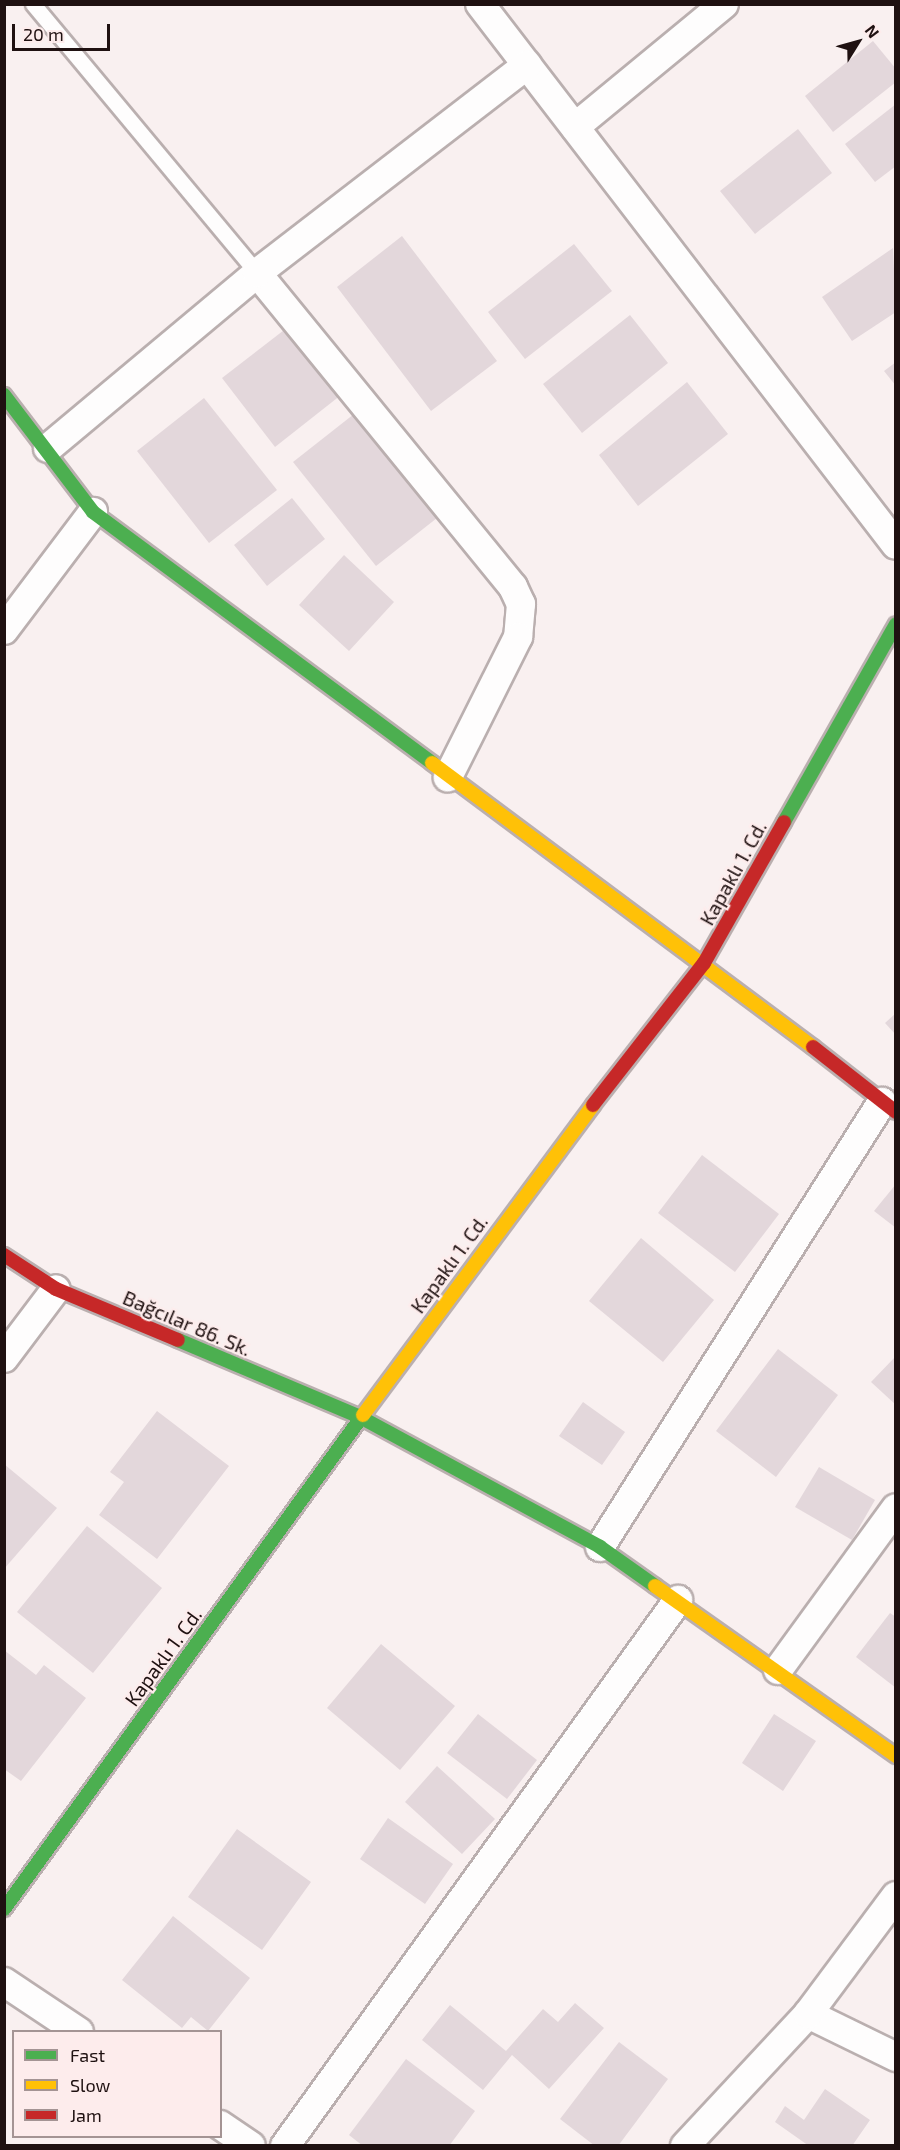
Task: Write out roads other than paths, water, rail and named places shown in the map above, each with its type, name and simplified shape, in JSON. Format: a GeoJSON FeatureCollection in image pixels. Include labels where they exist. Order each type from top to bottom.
{"type":"FeatureCollection","features":[{"type":"Feature","properties":{"kind":"street"},"geometry":{"type":"LineString","coordinates":[[480,4],[896,544]]}},
{"type":"Feature","properties":{"kind":"street"},"geometry":{"type":"LineString","coordinates":[[575,127],[724,4]]}},
{"type":"Feature","properties":{"kind":"street"},"geometry":{"type":"LineString","coordinates":[[48,448],[257,273],[527,65]]}},
{"type":"Feature","properties":{"kind":"street"},"geometry":{"type":"LineString","coordinates":[[257,273],[513,587],[521,604],[518,637],[448,777]]}},
{"type":"Feature","properties":{"kind":"street"},"geometry":{"type":"LineString","coordinates":[[4,395],[48,448],[93,512],[448,777],[704,963],[889,1107],[600,1547]]}},
{"type":"Feature","properties":{"kind":"street"},"geometry":{"type":"LineString","coordinates":[[4,630],[93,512]]}},
{"type":"Feature","properties":{"kind":"street","name":"Kapaklı 1. Cd."},"geometry":{"type":"LineString","coordinates":[[4,1909],[528,1189],[704,963],[896,624]]}},
{"type":"Feature","properties":{"kind":"street","name":"Bağcılar 86. Sk."},"geometry":{"type":"LineString","coordinates":[[4,1255],[56,1289],[360,1417],[600,1547],[778,1670],[896,1756]]}},
{"type":"Feature","properties":{"kind":"street"},"geometry":{"type":"LineString","coordinates":[[4,1358],[56,1289]]}},
{"type":"Feature","properties":{"kind":"street"},"geometry":{"type":"LineString","coordinates":[[778,1670],[896,1508]]}},
{"type":"Feature","properties":{"kind":"street"},"geometry":{"type":"LineString","coordinates":[[285,2145],[678,1600]]}},
{"type":"Feature","properties":{"kind":"street"},"geometry":{"type":"LineString","coordinates":[[685,2145],[808,2014],[896,1896]]}},
{"type":"Feature","properties":{"kind":"street"},"geometry":{"type":"LineString","coordinates":[[4,1982],[77,2030]]}},
{"type":"Feature","properties":{"kind":"street"},"geometry":{"type":"LineString","coordinates":[[808,2014],[896,2057]]}},
{"type":"Feature","properties":{"kind":"street"},"geometry":{"type":"LineString","coordinates":[[222,2126],[251,2145]]}},
{"type":"Feature","properties":{"kind":"lane"},"geometry":{"type":"LineString","coordinates":[[33,4],[257,273]]}}]}
